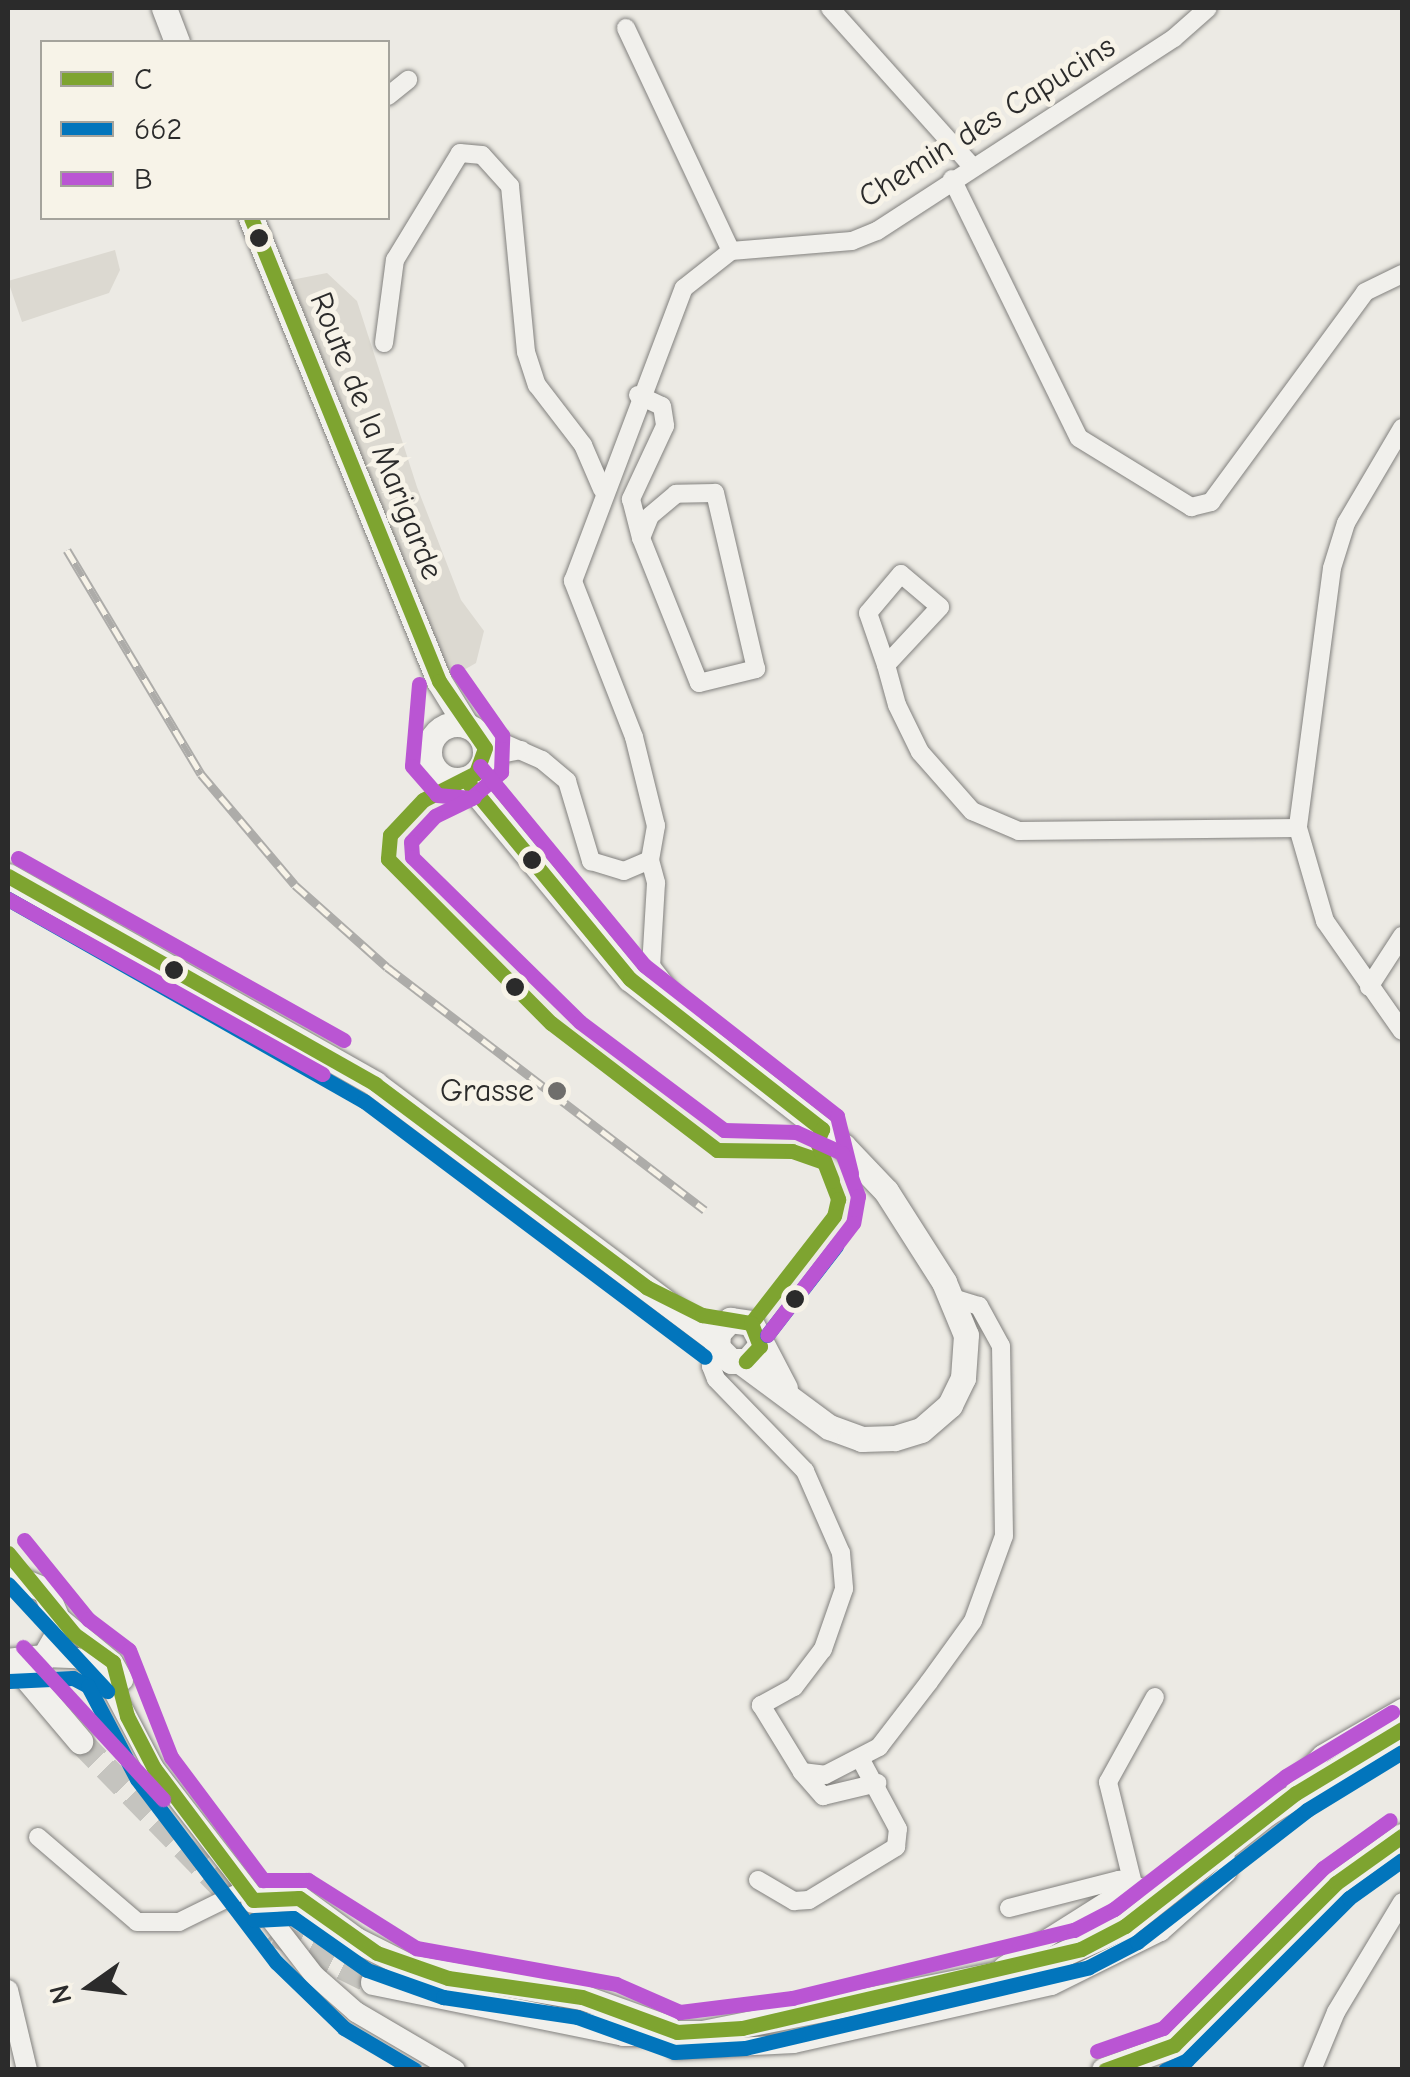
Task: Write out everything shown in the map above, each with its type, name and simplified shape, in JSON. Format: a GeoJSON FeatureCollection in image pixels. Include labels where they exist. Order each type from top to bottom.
{"type":"FeatureCollection","features":[{"type":"Feature","properties":{"kind":"main road"},"geometry":{"type":"LineString","coordinates":[[164,8],[177,40]]}},
{"type":"Feature","properties":{"kind":"main road","name":"Route de la Marigarde"},"geometry":{"type":"LineString","coordinates":[[253,220],[439,681],[471,728],[477,768],[434,768],[429,748],[439,730],[439,681]]}},
{"type":"Feature","properties":{"kind":"main road"},"geometry":{"type":"LineString","coordinates":[[439,730],[471,728]]}},
{"type":"Feature","properties":{"kind":"main road"},"geometry":{"type":"LineString","coordinates":[[8,876],[362,1075],[646,1287],[733,1347],[830,1428],[862,1439],[921,1430],[950,1405],[962,1378],[966,1335],[952,1298],[886,1191],[852,1154],[698,1038],[607,954],[493,806],[477,768]]}},
{"type":"Feature","properties":{"kind":"main road"},"geometry":{"type":"LineString","coordinates":[[8,1553],[17,1576],[45,1590],[60,1619],[60,1635],[44,1657],[10,1661]]}},
{"type":"Feature","properties":{"kind":"main road"},"geometry":{"type":"LineString","coordinates":[[10,1661],[80,1741]]}},
{"type":"Feature","properties":{"kind":"main road"},"geometry":{"type":"LineString","coordinates":[[373,1982],[505,2011],[676,2041],[978,1978],[1080,1949],[1167,1896],[1296,1793],[1402,1729]]}},
{"type":"Feature","properties":{"kind":"main road"},"geometry":{"type":"LineString","coordinates":[[1104,2070],[1174,2045],[1336,1883],[1402,1836]]}},
{"type":"Feature","properties":{"kind":"main road"},"geometry":{"type":"LineString","coordinates":[[248,1895],[300,1898],[356,1940],[410,1968],[624,2010],[676,2041]]}},
{"type":"Feature","properties":{"kind":"main road"},"geometry":{"type":"LineString","coordinates":[[505,2011],[611,2020],[624,2010]]}},
{"type":"Feature","properties":{"kind":"street"},"geometry":{"type":"LineString","coordinates":[[830,8],[971,166]]}},
{"type":"Feature","properties":{"kind":"street","name":"Chemin des Capucins"},"geometry":{"type":"LineString","coordinates":[[731,251],[852,241],[1174,38],[1208,8]]}},
{"type":"Feature","properties":{"kind":"street"},"geometry":{"type":"LineString","coordinates":[[626,28],[731,251],[684,288],[602,488],[573,581],[634,737],[656,826],[650,860],[651,966],[698,1038]]}},
{"type":"Feature","properties":{"kind":"street"},"geometry":{"type":"LineString","coordinates":[[390,94],[408,80]]}},
{"type":"Feature","properties":{"kind":"street"},"geometry":{"type":"LineString","coordinates":[[384,344],[395,260],[460,153],[482,155],[510,186],[526,352],[537,385],[583,444],[602,488]]}},
{"type":"Feature","properties":{"kind":"street"},"geometry":{"type":"LineString","coordinates":[[952,179],[1079,438],[1191,507],[1211,502],[1365,292],[1402,274]]}},
{"type":"Feature","properties":{"kind":"street"},"geometry":{"type":"LineString","coordinates":[[638,395],[662,406],[665,426],[631,500],[641,538],[699,683],[756,669],[715,492],[676,494],[650,516],[641,538]]}},
{"type":"Feature","properties":{"kind":"street"},"geometry":{"type":"LineString","coordinates":[[1402,428],[1346,523],[1332,568],[1298,828],[1310,892],[1369,987],[1402,1030]]}},
{"type":"Feature","properties":{"kind":"street"},"geometry":{"type":"LineString","coordinates":[[886,665],[940,608],[902,574],[868,613],[886,665],[920,752],[972,810],[1019,830],[1298,828]]}},
{"type":"Feature","properties":{"kind":"street"},"geometry":{"type":"LineString","coordinates":[[471,728],[521,750],[567,781],[592,861],[624,871],[650,860]]}},
{"type":"Feature","properties":{"kind":"street"},"geometry":{"type":"LineString","coordinates":[[477,768],[521,750]]}},
{"type":"Feature","properties":{"kind":"street"},"geometry":{"type":"LineString","coordinates":[[1369,987],[1402,936]]}},
{"type":"Feature","properties":{"kind":"street"},"geometry":{"type":"LineString","coordinates":[[802,1772],[825,1775],[862,1762],[973,1621],[1004,1536],[1001,1346],[978,1306],[952,1298]]}},
{"type":"Feature","properties":{"kind":"street"},"geometry":{"type":"LineString","coordinates":[[733,1347],[711,1370],[804,1472],[841,1553],[844,1589],[823,1649],[794,1687],[761,1706],[802,1772],[823,1796],[875,1784]]}},
{"type":"Feature","properties":{"kind":"street"},"geometry":{"type":"LineString","coordinates":[[60,1619],[113,1662],[126,1716]]}},
{"type":"Feature","properties":{"kind":"street"},"geometry":{"type":"LineString","coordinates":[[44,1657],[77,1658],[103,1672],[154,1768],[248,1895],[334,1993],[455,2070]]}},
{"type":"Feature","properties":{"kind":"street"},"geometry":{"type":"LineString","coordinates":[[1133,1884],[1108,1782],[1156,1697]]}},
{"type":"Feature","properties":{"kind":"street"},"geometry":{"type":"LineString","coordinates":[[1296,1793],[1306,1766],[1402,1708]]}},
{"type":"Feature","properties":{"kind":"street"},"geometry":{"type":"LineString","coordinates":[[758,1880],[794,1901],[809,1900],[884,1859],[898,1829],[862,1762]]}},
{"type":"Feature","properties":{"kind":"street"},"geometry":{"type":"LineString","coordinates":[[38,1837],[94,1894],[155,1927],[208,1912],[248,1895]]}},
{"type":"Feature","properties":{"kind":"street"},"geometry":{"type":"LineString","coordinates":[[676,2041],[794,2044],[1052,1986],[1162,1932],[1227,1873],[1226,1848]]}},
{"type":"Feature","properties":{"kind":"street"},"geometry":{"type":"LineString","coordinates":[[1009,1908],[1119,1880],[1167,1896]]}},
{"type":"Feature","properties":{"kind":"street"},"geometry":{"type":"LineString","coordinates":[[978,1978],[1062,1936],[1133,1884]]}},
{"type":"Feature","properties":{"kind":"street"},"geometry":{"type":"LineString","coordinates":[[1312,2070],[1336,2012],[1402,1902]]}},
{"type":"Feature","properties":{"kind":"street"},"geometry":{"type":"LineString","coordinates":[[8,1990],[27,2070]]}},
{"type":"Feature","properties":{"kind":"street"},"geometry":{"type":"LineString","coordinates":[[8,2057],[20,2030]]}},
{"type":"Feature","properties":{"kind":"shaded area"},"geometry":{"type":"Polygon","coordinates":[[[115,250],[120,270],[109,293],[22,322],[8,281],[115,250]]]}},
{"type":"Feature","properties":{"kind":"shaded area"},"geometry":{"type":"Polygon","coordinates":[[[327,273],[357,301],[417,487],[461,600],[484,631],[476,663],[450,678],[291,280],[327,273]]]}},
{"type":"Feature","properties":{"kind":"tunnel"},"geometry":{"type":"LineString","coordinates":[[80,1741],[244,1909],[276,1934],[373,1982]]}},
{"type":"Feature","properties":{"kind":"railway"},"geometry":{"type":"LineString","coordinates":[[67,550],[201,774],[295,885],[387,967],[705,1210]]}},
{"type":"Feature","properties":{"kind":"transit line","name":"C"},"geometry":{"type":"LineString","coordinates":[[252,220],[439,681],[485,748],[476,773],[423,800],[390,835],[388,859],[551,1023],[717,1150],[792,1151],[824,1162],[838,1199],[834,1216],[751,1323]]}},
{"type":"Feature","properties":{"kind":"transit line","name":"B"},"geometry":{"type":"LineString","coordinates":[[419,684],[412,766],[437,795],[471,798],[501,772],[502,735],[457,671]]}},
{"type":"Feature","properties":{"kind":"transit line","name":"B"},"geometry":{"type":"LineString","coordinates":[[480,766],[644,965],[837,1116],[851,1173]]}},
{"type":"Feature","properties":{"kind":"transit line","name":"C"},"geometry":{"type":"LineString","coordinates":[[465,779],[630,979],[822,1129],[817,1142],[832,1180]]}},
{"type":"Feature","properties":{"kind":"transit line","name":"B"},"geometry":{"type":"LineString","coordinates":[[474,797],[435,816],[411,842],[412,857],[580,1022],[724,1130],[796,1132],[842,1153],[858,1196],[853,1223],[767,1335]]}},
{"type":"Feature","properties":{"kind":"transit line","name":"B"},"geometry":{"type":"LineString","coordinates":[[18,858],[344,1040]]}},
{"type":"Feature","properties":{"kind":"transit line","name":"C"},"geometry":{"type":"LineString","coordinates":[[8,876],[375,1084],[646,1287],[702,1315],[751,1323],[760,1346],[746,1361]]}},
{"type":"Feature","properties":{"kind":"transit line","name":"662"},"geometry":{"type":"LineString","coordinates":[[8,899],[364,1101],[705,1357]]}},
{"type":"Feature","properties":{"kind":"transit line","name":"B"},"geometry":{"type":"LineString","coordinates":[[8,899],[323,1074]]}},
{"type":"Feature","properties":{"kind":"transit line","name":"662"},"geometry":{"type":"LineString","coordinates":[[767,1335],[836,1246]]}},
{"type":"Feature","properties":{"kind":"transit line","name":"B"},"geometry":{"type":"LineString","coordinates":[[24,1540],[88,1619],[129,1650],[171,1757],[263,1880],[308,1880],[416,1948],[616,1984],[680,2012],[792,1998],[1074,1930],[1114,1909],[1286,1776],[1392,1712]]}},
{"type":"Feature","properties":{"kind":"transit line","name":"C"},"geometry":{"type":"LineString","coordinates":[[8,1553],[74,1634],[113,1662],[127,1716],[154,1768],[253,1900]]}},
{"type":"Feature","properties":{"kind":"transit line","name":"662"},"geometry":{"type":"LineString","coordinates":[[8,1584],[107,1691]]}},
{"type":"Feature","properties":{"kind":"transit line","name":"B"},"geometry":{"type":"LineString","coordinates":[[23,1647],[163,1799]]}},
{"type":"Feature","properties":{"kind":"transit line","name":"662"},"geometry":{"type":"LineString","coordinates":[[9,1681],[73,1678],[88,1686],[137,1779],[276,1962],[344,2028],[415,2070]]}},
{"type":"Feature","properties":{"kind":"transit line","name":"C"},"geometry":{"type":"LineString","coordinates":[[253,1900],[299,1898],[377,1953],[448,1978],[582,1997],[677,2032],[742,2028],[1081,1949],[1125,1926],[1296,1793],[1402,1729]]}},
{"type":"Feature","properties":{"kind":"transit line","name":"662"},"geometry":{"type":"LineString","coordinates":[[254,1920],[293,1918],[367,1970],[443,1997],[577,2017],[674,2052],[745,2048],[1089,1967],[1137,1942],[1307,1810],[1402,1752]]}},
{"type":"Feature","properties":{"kind":"transit line","name":"B"},"geometry":{"type":"LineString","coordinates":[[1097,2051],[1163,2028],[1323,1868],[1390,1820]]}},
{"type":"Feature","properties":{"kind":"transit line","name":"C"},"geometry":{"type":"LineString","coordinates":[[1105,2070],[1174,2045],[1336,1883],[1402,1836]]}},
{"type":"Feature","properties":{"kind":"transit line","name":"662"},"geometry":{"type":"LineString","coordinates":[[1165,2070],[1187,2060],[1349,1898],[1402,1860]]}},
{"type":"Feature","properties":{"kind":"place","name":"Grasse"},"geometry":{"type":"Point","coordinates":[557,1091]}}]}
